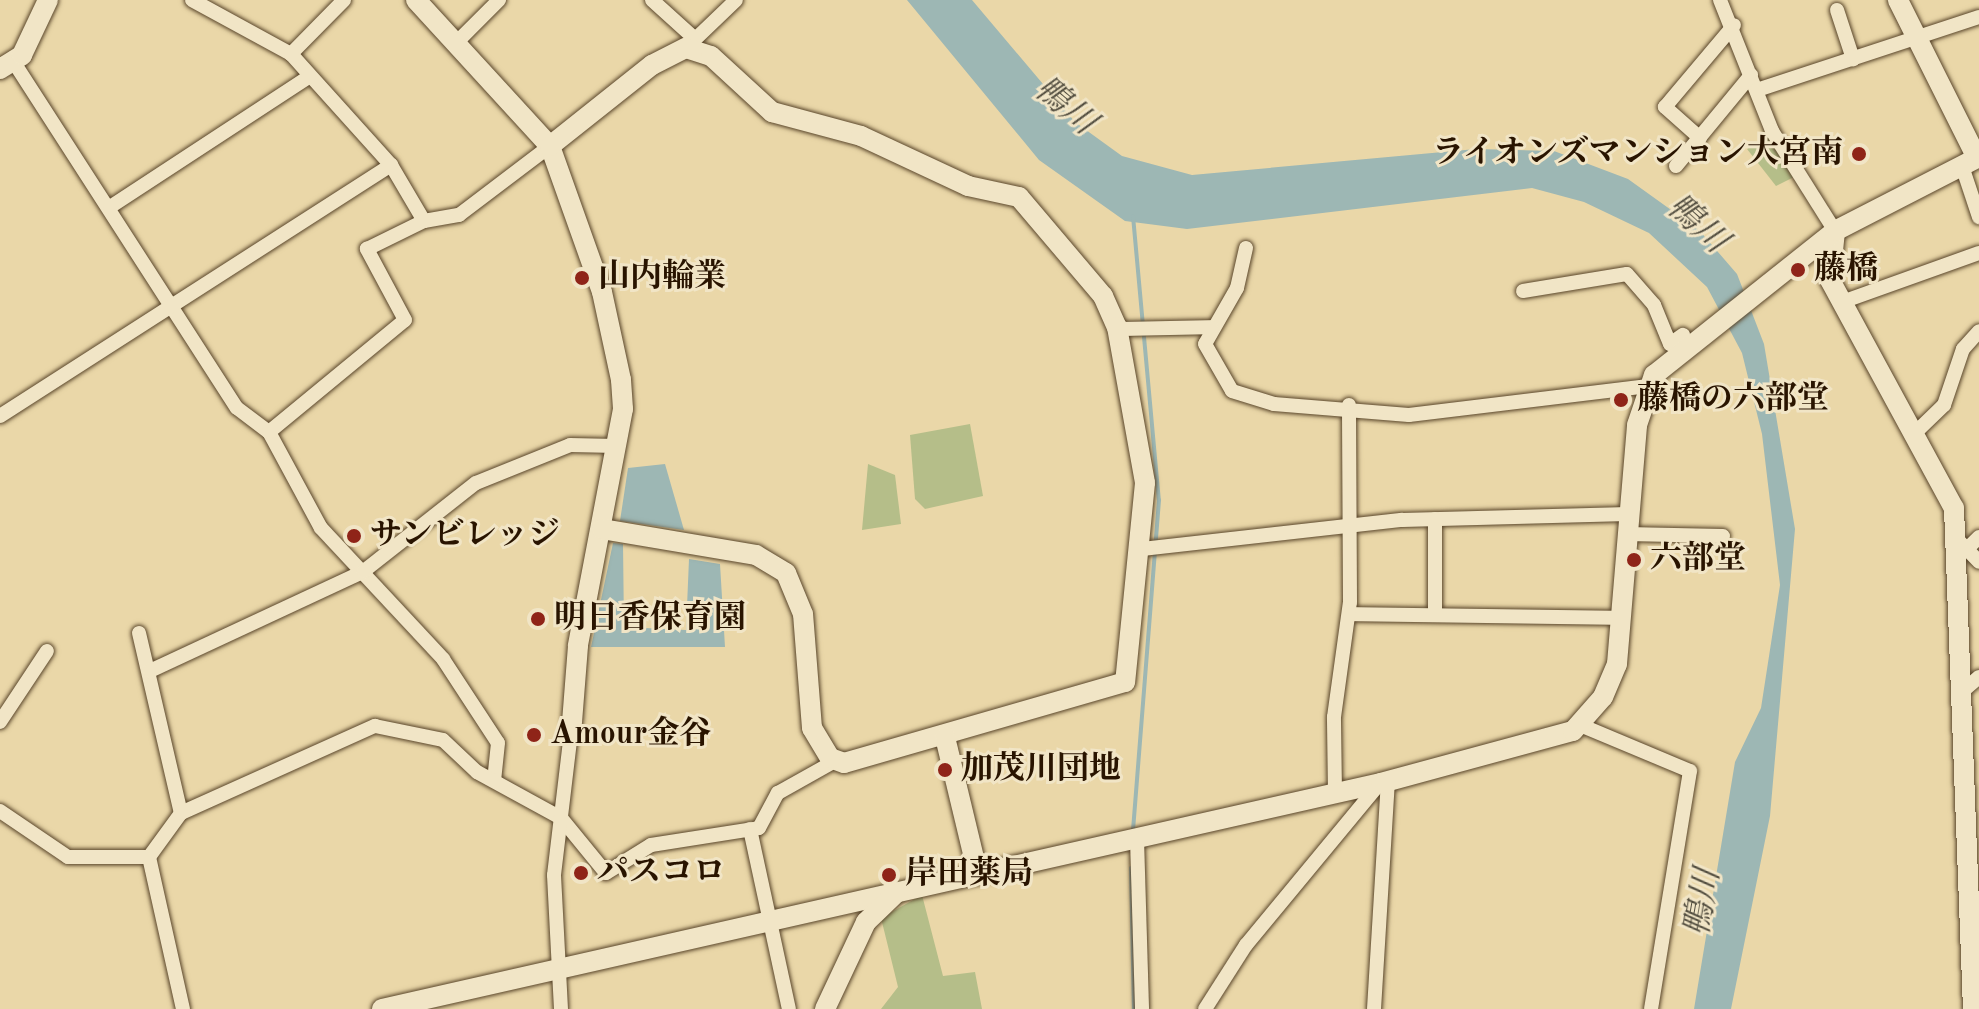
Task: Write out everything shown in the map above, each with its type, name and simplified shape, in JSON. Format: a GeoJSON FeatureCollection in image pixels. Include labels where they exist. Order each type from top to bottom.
{"type":"FeatureCollection","features":[{"type":"Feature","properties":{"kind":"street"},"geometry":{"type":"LineString","coordinates":[[48,0],[8,66],[110,207],[174,303],[237,408],[269,432],[321,528],[443,659],[498,743],[494,779]]}},
{"type":"Feature","properties":{"kind":"street"},"geometry":{"type":"LineString","coordinates":[[192,0],[291,54],[391,165],[424,221]]}},
{"type":"Feature","properties":{"kind":"street"},"geometry":{"type":"LineString","coordinates":[[291,54],[344,0]]}},
{"type":"Feature","properties":{"kind":"street"},"geometry":{"type":"LineString","coordinates":[[416,0],[550,146],[602,292],[621,380],[617,446],[578,646],[561,818],[557,968],[561,1009]]}},
{"type":"Feature","properties":{"kind":"street"},"geometry":{"type":"LineString","coordinates":[[456,43],[499,0]]}},
{"type":"Feature","properties":{"kind":"street"},"geometry":{"type":"LineString","coordinates":[[183,1009],[149,857],[181,813],[375,726],[443,740],[494,779],[561,818],[606,873],[651,845],[750,829],[769,817],[778,793],[835,761],[945,737],[1125,682],[1142,549],[1145,483],[1117,329],[1103,296],[1019,197],[968,186],[861,136],[772,112],[711,56],[690,43],[652,0]]}},
{"type":"Feature","properties":{"kind":"street"},"geometry":{"type":"LineString","coordinates":[[269,432],[405,320],[367,249],[424,221],[459,215],[652,65],[690,43],[736,0]]}},
{"type":"Feature","properties":{"kind":"street"},"geometry":{"type":"LineString","coordinates":[[1720,0],[1734,25],[1772,131],[1835,231],[1830,280],[1916,432],[1979,562]]}},
{"type":"Feature","properties":{"kind":"street"},"geometry":{"type":"LineString","coordinates":[[1898,0],[1973,160],[1979,217]]}},
{"type":"Feature","properties":{"kind":"street"},"geometry":{"type":"LineString","coordinates":[[1837,10],[1853,59]]}},
{"type":"Feature","properties":{"kind":"street"},"geometry":{"type":"LineString","coordinates":[[1676,166],[1754,82],[1853,59],[1979,17]]}},
{"type":"Feature","properties":{"kind":"street"},"geometry":{"type":"LineString","coordinates":[[1700,138],[1665,107],[1734,25]]}},
{"type":"Feature","properties":{"kind":"street"},"geometry":{"type":"LineString","coordinates":[[110,207],[309,77]]}},
{"type":"Feature","properties":{"kind":"street"},"geometry":{"type":"LineString","coordinates":[[1523,291],[1627,274],[1654,305],[1670,344],[1688,337],[1835,231],[1973,160]]}},
{"type":"Feature","properties":{"kind":"street"},"geometry":{"type":"LineString","coordinates":[[0,416],[391,165]]}},
{"type":"Feature","properties":{"kind":"street"},"geometry":{"type":"LineString","coordinates":[[1246,248],[1237,288],[1211,327],[1205,344],[1232,391],[1274,404],[1349,405],[1409,415],[1470,412],[1631,382],[1648,386]]}},
{"type":"Feature","properties":{"kind":"street"},"geometry":{"type":"LineString","coordinates":[[1842,302],[1979,253]]}},
{"type":"Feature","properties":{"kind":"street"},"geometry":{"type":"LineString","coordinates":[[1117,329],[1211,327]]}},
{"type":"Feature","properties":{"kind":"street"},"geometry":{"type":"LineString","coordinates":[[1916,432],[1944,405],[1963,349],[1979,331]]}},
{"type":"Feature","properties":{"kind":"street"},"geometry":{"type":"LineString","coordinates":[[388,1008],[1542,745],[1580,725],[1613,677],[1623,618],[1627,524],[1648,386],[1688,337]]}},
{"type":"Feature","properties":{"kind":"street"},"geometry":{"type":"LineString","coordinates":[[1335,793],[1334,717],[1349,614],[1349,405]]}},
{"type":"Feature","properties":{"kind":"street"},"geometry":{"type":"LineString","coordinates":[[150,671],[364,571],[476,483],[570,445],[617,446]]}},
{"type":"Feature","properties":{"kind":"street"},"geometry":{"type":"LineString","coordinates":[[1142,549],[1351,525],[1435,519],[1627,524],[1723,536]]}},
{"type":"Feature","properties":{"kind":"street"},"geometry":{"type":"LineString","coordinates":[[1435,519],[1435,615]]}},
{"type":"Feature","properties":{"kind":"street"},"geometry":{"type":"LineString","coordinates":[[602,529],[756,555],[786,573],[803,614],[812,728],[835,761]]}},
{"type":"Feature","properties":{"kind":"street"},"geometry":{"type":"LineString","coordinates":[[1968,543],[1972,683],[1973,1009]]}},
{"type":"Feature","properties":{"kind":"street"},"geometry":{"type":"LineString","coordinates":[[1349,614],[1623,618]]}},
{"type":"Feature","properties":{"kind":"street"},"geometry":{"type":"LineString","coordinates":[[139,633],[181,813]]}},
{"type":"Feature","properties":{"kind":"street"},"geometry":{"type":"LineString","coordinates":[[0,722],[47,651]]}},
{"type":"Feature","properties":{"kind":"street"},"geometry":{"type":"LineString","coordinates":[[1580,725],[1690,771],[1651,1009]]}},
{"type":"Feature","properties":{"kind":"street"},"geometry":{"type":"LineString","coordinates":[[945,737],[978,874]]}},
{"type":"Feature","properties":{"kind":"street"},"geometry":{"type":"LineString","coordinates":[[1205,1009],[1246,945],[1384,782]]}},
{"type":"Feature","properties":{"kind":"street"},"geometry":{"type":"LineString","coordinates":[[1374,1009],[1384,782]]}},
{"type":"Feature","properties":{"kind":"street"},"geometry":{"type":"LineString","coordinates":[[0,811],[68,857],[149,857]]}},
{"type":"Feature","properties":{"kind":"street"},"geometry":{"type":"LineString","coordinates":[[750,829],[789,1009]]}},
{"type":"Feature","properties":{"kind":"street"},"geometry":{"type":"LineString","coordinates":[[1137,839],[1142,1009]]}},
{"type":"Feature","properties":{"kind":"street"},"geometry":{"type":"LineString","coordinates":[[825,1009],[866,922],[898,891]]}},
{"type":"Feature","properties":{"kind":"green space"},"geometry":{"type":"Polygon","coordinates":[[[1770,136],[1794,177],[1776,186],[1747,149],[1770,136]]]}},
{"type":"Feature","properties":{"kind":"green space"},"geometry":{"type":"Polygon","coordinates":[[[970,424],[983,496],[925,509],[915,499],[910,435],[970,424]]]}},
{"type":"Feature","properties":{"kind":"green space"},"geometry":{"type":"Polygon","coordinates":[[[868,464],[895,475],[901,524],[862,530],[868,464]]]}},
{"type":"Feature","properties":{"kind":"green space"},"geometry":{"type":"Polygon","coordinates":[[[922,895],[943,976],[975,972],[982,1009],[881,1009],[898,987],[881,918],[922,895]]]}},
{"type":"Feature","properties":{"kind":"water"},"geometry":{"type":"Polygon","coordinates":[[[907,0],[972,0],[1075,122],[1122,156],[1192,175],[1476,149],[1554,151],[1628,179],[1699,230],[1737,274],[1764,344],[1795,529],[1770,816],[1731,1009],[1694,1009],[1735,762],[1761,708],[1780,585],[1762,434],[1742,353],[1707,287],[1649,233],[1584,202],[1532,188],[1187,229],[1125,221],[1039,160],[907,0]]]}},
{"type":"Feature","properties":{"kind":"water"},"geometry":{"type":"Polygon","coordinates":[[[665,464],[684,530],[620,521],[628,468],[665,464]]]}},
{"type":"Feature","properties":{"kind":"water"},"geometry":{"type":"Polygon","coordinates":[[[613,543],[623,544],[624,627],[686,630],[689,559],[720,564],[725,647],[591,647],[613,543]]]}},
{"type":"Feature","properties":{"kind":"waterway"},"geometry":{"type":"LineString","coordinates":[[1133,216],[1159,500],[1133,831]]}},
{"type":"Feature","properties":{"kind":"waterway"},"geometry":{"type":"LineString","coordinates":[[1131,868],[1134,1009]]}},
{"type":"Feature","properties":{"kind":"place","name":"ライオンズマンション大宮南"},"geometry":{"type":"Point","coordinates":[1859,154]}},
{"type":"Feature","properties":{"kind":"place","name":"藤橋"},"geometry":{"type":"Point","coordinates":[1798,270]}},
{"type":"Feature","properties":{"kind":"place","name":"山内輪業"},"geometry":{"type":"Point","coordinates":[582,278]}},
{"type":"Feature","properties":{"kind":"place","name":"藤橋の六部堂"},"geometry":{"type":"Point","coordinates":[1621,400]}},
{"type":"Feature","properties":{"kind":"place","name":"サンビレッジ"},"geometry":{"type":"Point","coordinates":[354,536]}},
{"type":"Feature","properties":{"kind":"place","name":"六部堂"},"geometry":{"type":"Point","coordinates":[1634,560]}},
{"type":"Feature","properties":{"kind":"place","name":"明日香保育園"},"geometry":{"type":"Point","coordinates":[538,619]}},
{"type":"Feature","properties":{"kind":"place","name":"Amour金谷"},"geometry":{"type":"Point","coordinates":[534,735]}},
{"type":"Feature","properties":{"kind":"place","name":"加茂川団地"},"geometry":{"type":"Point","coordinates":[945,770]}},
{"type":"Feature","properties":{"kind":"place","name":"パスコロ"},"geometry":{"type":"Point","coordinates":[581,873]}},
{"type":"Feature","properties":{"kind":"place","name":"岸田薬局"},"geometry":{"type":"Point","coordinates":[889,875]}},
{"type":"Feature","properties":{"kind":"water label","name":"鴨川"},"geometry":{"type":"Point","coordinates":[1064,107]}},
{"type":"Feature","properties":{"kind":"water label","name":"鴨川"},"geometry":{"type":"Point","coordinates":[1696,225]}},
{"type":"Feature","properties":{"kind":"water label","name":"鴨川"},"geometry":{"type":"Point","coordinates":[1704,903]}}]}
